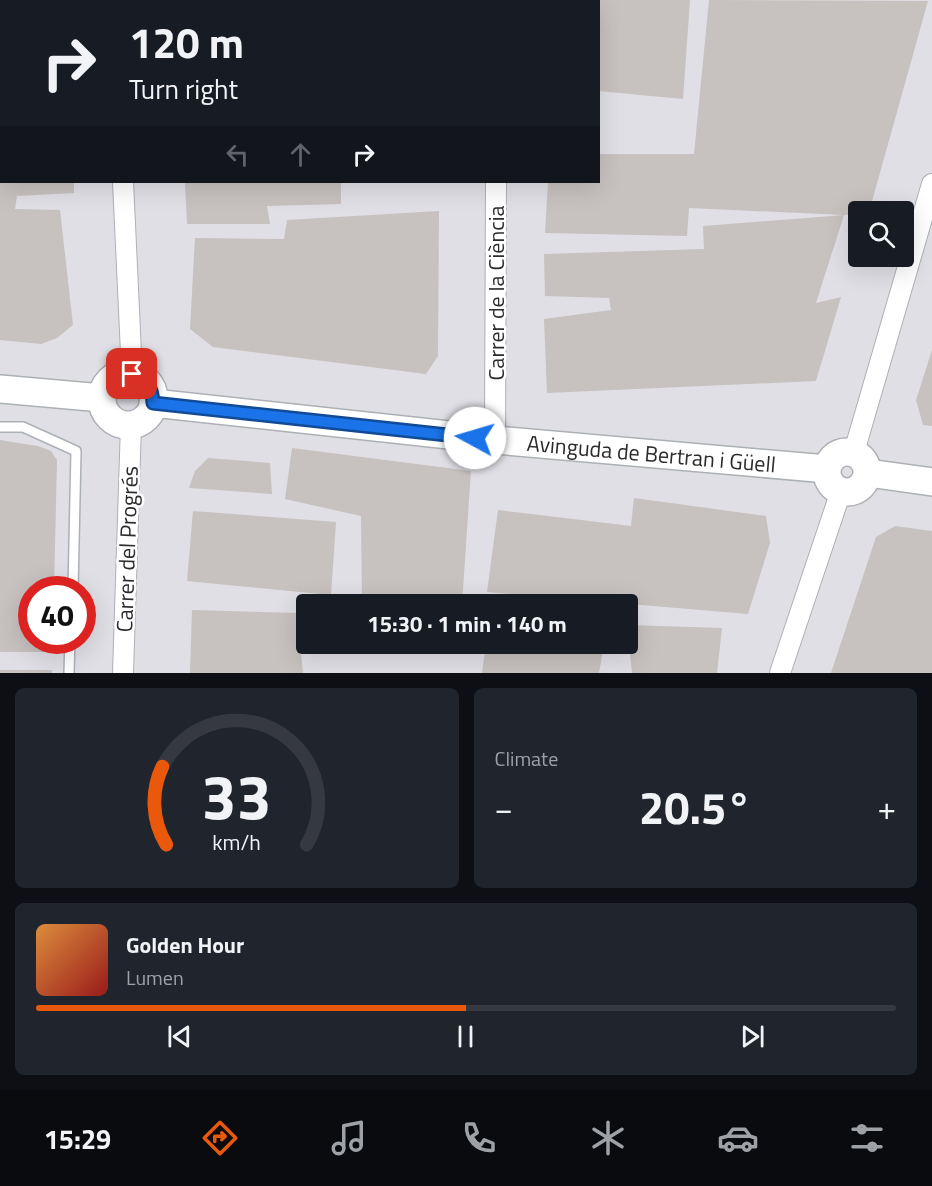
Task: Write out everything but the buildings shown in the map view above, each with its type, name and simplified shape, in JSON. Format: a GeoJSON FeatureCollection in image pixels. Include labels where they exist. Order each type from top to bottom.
{"type":"FeatureCollection","features":[{"type":"Feature","properties":{"kind":"street"},"geometry":{"type":"LineString","coordinates":[[123,183],[132,374]]}},
{"type":"Feature","properties":{"kind":"street","name":"Carrer de la Ciència"},"geometry":{"type":"LineString","coordinates":[[495,440],[496,183]]}},
{"type":"Feature","properties":{"kind":"street"},"geometry":{"type":"LineString","coordinates":[[834,480],[850,492],[859,489],[861,463],[932,184]]}},
{"type":"Feature","properties":{"kind":"street"},"geometry":{"type":"LineString","coordinates":[[132,374],[146,381],[152,391],[153,403],[147,417],[131,425],[118,423],[110,418],[104,410],[102,398],[104,388],[112,379],[132,374]]}},
{"type":"Feature","properties":{"kind":"street"},"geometry":{"type":"LineString","coordinates":[[0,389],[102,398]]}},
{"type":"Feature","properties":{"kind":"street","name":"Avinguda de Bertran i Güell"},"geometry":{"type":"LineString","coordinates":[[153,403],[834,480]]}},
{"type":"Feature","properties":{"kind":"street","name":"Carrer del Progrés"},"geometry":{"type":"LineString","coordinates":[[123,673],[131,425]]}},
{"type":"Feature","properties":{"kind":"street"},"geometry":{"type":"LineString","coordinates":[[780,673],[834,480],[837,455],[932,482]]}},
{"type":"Feature","properties":{"kind":"lane"},"geometry":{"type":"LineString","coordinates":[[0,427],[23,427],[76,451],[74,576]]}},
{"type":"Feature","properties":{"kind":"lane"},"geometry":{"type":"LineString","coordinates":[[69,673],[70,654]]}},
{"type":"Feature","properties":{"kind":"shaded area"},"geometry":{"type":"Polygon","coordinates":[[[600,0],[932,0],[932,673],[0,673],[0,183],[600,183],[600,0]]]}},
{"type":"Feature","properties":{"kind":"route"},"geometry":{"type":"LineString","coordinates":[[132,374],[146,381],[152,391],[153,403],[475,438]]}}]}
